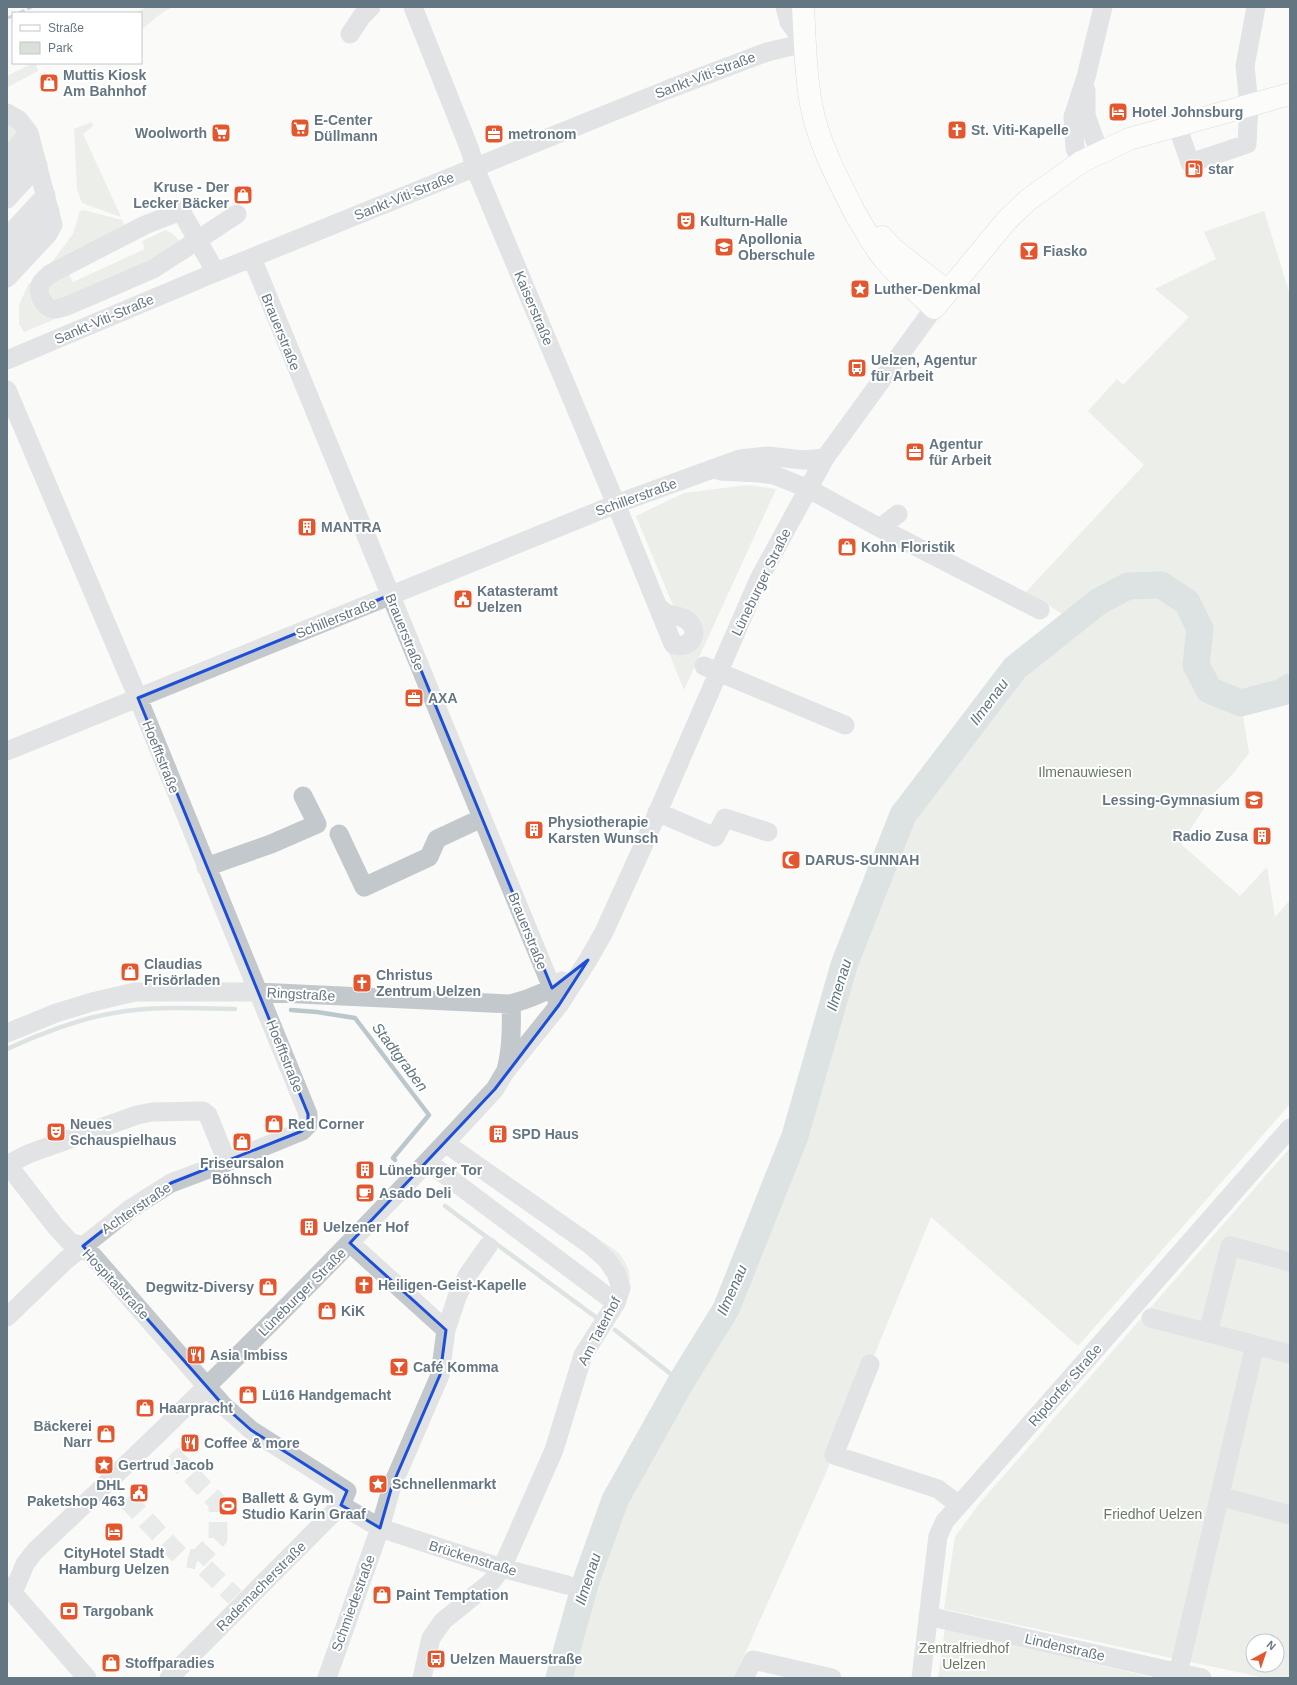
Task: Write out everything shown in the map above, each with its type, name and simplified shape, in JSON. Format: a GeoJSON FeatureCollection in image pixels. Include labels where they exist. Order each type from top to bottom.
{"type":"FeatureCollection","features":[{"type":"Feature","properties":{"kind":"main road"},"geometry":{"type":"LineString","coordinates":[[803,7],[808,84],[811,104],[818,130],[829,160],[842,189],[866,231],[884,258],[934,308]]}},
{"type":"Feature","properties":{"kind":"main road","name":"Lüneburger Straße"},"geometry":{"type":"LineString","coordinates":[[934,308],[1007,220],[1028,200],[1081,162],[1129,139],[1249,105],[1289,98]]}},
{"type":"Feature","properties":{"kind":"main road"},"geometry":{"type":"LineString","coordinates":[[842,189],[893,249],[947,291]]}},
{"type":"Feature","properties":{"kind":"street"},"geometry":{"type":"LineString","coordinates":[[350,34],[362,16],[371,7]]}},
{"type":"Feature","properties":{"kind":"street","name":"Kaiserstraße"},"geometry":{"type":"LineString","coordinates":[[413,7],[470,150],[475,168],[658,607]]}},
{"type":"Feature","properties":{"kind":"street"},"geometry":{"type":"LineString","coordinates":[[785,7],[789,22],[805,43]]}},
{"type":"Feature","properties":{"kind":"street"},"geometry":{"type":"LineString","coordinates":[[1081,162],[1075,148],[1073,117],[1086,77],[1103,7]]}},
{"type":"Feature","properties":{"kind":"street"},"geometry":{"type":"LineString","coordinates":[[1177,125],[1190,163],[1247,144],[1249,105],[1245,66],[1256,7]]}},
{"type":"Feature","properties":{"kind":"street","name":"Sankt-Viti-Straße"},"geometry":{"type":"LineString","coordinates":[[7,360],[214,273],[669,89],[760,54],[779,48],[805,43]]}},
{"type":"Feature","properties":{"kind":"street"},"geometry":{"type":"LineString","coordinates":[[1086,77],[1086,115],[1094,138],[1101,152]]}},
{"type":"Feature","properties":{"kind":"street"},"geometry":{"type":"LineString","coordinates":[[7,113],[20,120],[40,172],[53,225],[48,234],[8,267]]}},
{"type":"Feature","properties":{"kind":"street"},"geometry":{"type":"LineString","coordinates":[[7,158],[40,172]]}},
{"type":"Feature","properties":{"kind":"street"},"geometry":{"type":"LineString","coordinates":[[7,178],[40,172]]}},
{"type":"Feature","properties":{"kind":"street"},"geometry":{"type":"LineString","coordinates":[[7,199],[40,172]]}},
{"type":"Feature","properties":{"kind":"street"},"geometry":{"type":"LineString","coordinates":[[7,219],[40,172]]}},
{"type":"Feature","properties":{"kind":"street"},"geometry":{"type":"LineString","coordinates":[[7,237],[40,172]]}},
{"type":"Feature","properties":{"kind":"street"},"geometry":{"type":"LineString","coordinates":[[214,273],[210,262],[181,211],[145,225],[50,274],[41,283],[39,289],[44,303],[49,307],[55,309],[67,306],[153,269],[181,251],[237,214]]}},
{"type":"Feature","properties":{"kind":"street","name":"Brauerstraße"},"geometry":{"type":"LineString","coordinates":[[252,258],[556,997]]}},
{"type":"Feature","properties":{"kind":"street","name":"Lüneburger Straße"},"geometry":{"type":"LineString","coordinates":[[588,960],[604,932],[658,812],[711,669],[825,458],[934,308]]}},
{"type":"Feature","properties":{"kind":"street","name":"Hoefftstraße"},"geometry":{"type":"LineString","coordinates":[[7,390],[138,698],[308,1114],[308,1125]]}},
{"type":"Feature","properties":{"kind":"street","name":"Schillerstraße"},"geometry":{"type":"LineString","coordinates":[[7,751],[616,504],[740,459],[768,456],[803,460],[825,458]]}},
{"type":"Feature","properties":{"kind":"street","name":"Schillerstraße"},"geometry":{"type":"LineString","coordinates":[[710,471],[767,474],[785,479],[809,489],[880,528],[1040,610]]}},
{"type":"Feature","properties":{"kind":"street"},"geometry":{"type":"LineString","coordinates":[[880,528],[898,514]]}},
{"type":"Feature","properties":{"kind":"street"},"geometry":{"type":"LineString","coordinates":[[711,669],[845,725]]}},
{"type":"Feature","properties":{"kind":"street"},"geometry":{"type":"LineString","coordinates":[[206,867],[271,844],[317,824],[303,796]]}},
{"type":"Feature","properties":{"kind":"street"},"geometry":{"type":"LineString","coordinates":[[658,812],[715,837],[725,818],[768,832]]}},
{"type":"Feature","properties":{"kind":"street"},"geometry":{"type":"LineString","coordinates":[[339,834],[364,887],[429,857],[437,839],[482,818]]}},
{"type":"Feature","properties":{"kind":"street","name":"Ringstraße"},"geometry":{"type":"LineString","coordinates":[[7,1033],[56,1013],[92,1002],[135,992],[258,992],[510,1004],[556,997],[588,960]]}},
{"type":"Feature","properties":{"kind":"street","name":"Lüneburger Straße"},"geometry":{"type":"LineString","coordinates":[[9,1592],[25,1564],[35,1551],[208,1387],[428,1162],[495,1089],[556,997]]}},
{"type":"Feature","properties":{"kind":"street","name":"Lüneburger Straße"},"geometry":{"type":"LineString","coordinates":[[505,1072],[510,1056],[512,1026],[510,1004]]}},
{"type":"Feature","properties":{"kind":"street"},"geometry":{"type":"LineString","coordinates":[[7,1165],[28,1154],[137,1115],[152,1112],[203,1111],[208,1115],[227,1162]]}},
{"type":"Feature","properties":{"kind":"street","name":"Achterstraße"},"geometry":{"type":"LineString","coordinates":[[7,1317],[66,1260],[130,1209],[171,1183],[302,1131],[308,1125]]}},
{"type":"Feature","properties":{"kind":"street","name":"Ripdorfer Straße"},"geometry":{"type":"LineString","coordinates":[[921,1678],[938,1536],[945,1521],[1290,1128]]}},
{"type":"Feature","properties":{"kind":"street","name":"Am Taterhof"},"geometry":{"type":"LineString","coordinates":[[422,1678],[431,1638],[443,1621],[492,1581],[502,1568],[554,1450],[583,1355],[616,1303],[621,1288],[616,1273],[607,1260],[589,1244],[445,1143]]}},
{"type":"Feature","properties":{"kind":"street"},"geometry":{"type":"LineString","coordinates":[[428,1162],[616,1303]]}},
{"type":"Feature","properties":{"kind":"street","name":"Hospitalstraße"},"geometry":{"type":"LineString","coordinates":[[7,1165],[56,1227],[70,1242],[83,1246],[223,1405],[251,1430],[344,1498]]}},
{"type":"Feature","properties":{"kind":"street"},"geometry":{"type":"LineString","coordinates":[[350,1243],[446,1330]]}},
{"type":"Feature","properties":{"kind":"street"},"geometry":{"type":"LineString","coordinates":[[344,1498],[380,1528],[392,1486],[440,1375],[446,1330],[457,1297],[467,1276],[488,1246]]}},
{"type":"Feature","properties":{"kind":"street"},"geometry":{"type":"LineString","coordinates":[[1208,1333],[1230,1246],[1290,1262]]}},
{"type":"Feature","properties":{"kind":"street"},"geometry":{"type":"LineString","coordinates":[[1152,1318],[1290,1354]]}},
{"type":"Feature","properties":{"kind":"street"},"geometry":{"type":"LineString","coordinates":[[1178,1675],[1255,1345]]}},
{"type":"Feature","properties":{"kind":"street"},"geometry":{"type":"LineString","coordinates":[[870,1364],[834,1455],[938,1489],[959,1505]]}},
{"type":"Feature","properties":{"kind":"street"},"geometry":{"type":"LineString","coordinates":[[1219,1496],[1290,1515]]}},
{"type":"Feature","properties":{"kind":"street","name":"Rademacherstraße"},"geometry":{"type":"LineString","coordinates":[[169,1678],[344,1498]]}},
{"type":"Feature","properties":{"kind":"street","name":"Brückenstraße"},"geometry":{"type":"LineString","coordinates":[[380,1528],[502,1568],[567,1585]]}},
{"type":"Feature","properties":{"kind":"street","name":"Schmiedestraße"},"geometry":{"type":"LineString","coordinates":[[327,1678],[380,1528]]}},
{"type":"Feature","properties":{"kind":"street"},"geometry":{"type":"LineString","coordinates":[[9,1592],[87,1678]]}},
{"type":"Feature","properties":{"kind":"street","name":"Lindenstraße"},"geometry":{"type":"LineString","coordinates":[[928,1616],[1178,1675],[1202,1678]]}},
{"type":"Feature","properties":{"kind":"street"},"geometry":{"type":"LineString","coordinates":[[744,1678],[752,1660],[832,1678]]}},
{"type":"Feature","properties":{"kind":"highlighted area"},"geometry":{"type":"Polygon","coordinates":[[[390,595],[552,988],[588,960],[559,1005],[495,1089],[350,1243],[446,1330],[440,1375],[392,1486],[380,1528],[341,1505],[347,1491],[251,1430],[223,1405],[83,1246],[130,1209],[171,1183],[302,1131],[308,1125],[308,1114],[138,698],[390,595]]]}},
{"type":"Feature","properties":{"kind":"green space"},"geometry":{"type":"Polygon","coordinates":[[[147,7],[173,7],[163,12],[142,29],[142,12],[137,12],[147,7]]]}},
{"type":"Feature","properties":{"kind":"green space"},"geometry":{"type":"Polygon","coordinates":[[[31,64],[36,64],[38,71],[8,87],[7,90],[7,76],[31,64]]]}},
{"type":"Feature","properties":{"kind":"green space"},"geometry":{"type":"Polygon","coordinates":[[[7,121],[12,124],[17,134],[7,145],[7,121]]]}},
{"type":"Feature","properties":{"kind":"green space"},"geometry":{"type":"Polygon","coordinates":[[[92,122],[93,126],[83,134],[121,217],[82,203],[77,189],[74,129],[92,122]]]}},
{"type":"Feature","properties":{"kind":"green space"},"geometry":{"type":"Polygon","coordinates":[[[83,210],[122,220],[126,229],[44,274],[55,319],[24,332],[19,324],[19,305],[28,285],[52,262],[73,234],[80,211],[83,210]]]}},
{"type":"Feature","properties":{"kind":"green space","name":"Ilmenauwiesen"},"geometry":{"type":"Polygon","coordinates":[[[1264,211],[1290,295],[1290,687],[1283,692],[1241,703],[1249,753],[1232,775],[1213,794],[1181,844],[1240,896],[1267,867],[1275,917],[1290,900],[1290,1104],[1078,1346],[931,1217],[825,1475],[734,1678],[548,1678],[573,1593],[615,1488],[654,1432],[681,1382],[727,1306],[795,1136],[844,965],[903,815],[1015,668],[1074,621],[1026,592],[1144,465],[1088,411],[1117,379],[1123,385],[1189,317],[1155,289],[1216,259],[1204,232],[1264,211]]]}},
{"type":"Feature","properties":{"kind":"green space"},"geometry":{"type":"Polygon","coordinates":[[[166,230],[174,235],[179,241],[153,261],[58,302],[51,296],[49,289],[54,281],[68,273],[73,282],[145,249],[142,241],[166,230]]]}},
{"type":"Feature","properties":{"kind":"green space"},"geometry":{"type":"Polygon","coordinates":[[[748,485],[776,489],[684,690],[667,648],[689,629],[672,603],[636,516],[684,493],[748,485]]]}},
{"type":"Feature","properties":{"kind":"green space","name":"Friedhof Uelzen"},"geometry":{"type":"Polygon","coordinates":[[[1290,1148],[1290,1678],[1265,1678],[944,1609],[955,1537],[979,1504],[1290,1148]]]}},
{"type":"Feature","properties":{"kind":"green space"},"geometry":{"type":"Polygon","coordinates":[[[528,1190],[619,1253],[629,1272],[629,1284],[623,1287],[528,1190]]]}},
{"type":"Feature","properties":{"kind":"green space","name":"Zentralfriedhof Uelzen"},"geometry":{"type":"Polygon","coordinates":[[[945,1628],[1154,1678],[938,1678],[945,1628]]]}},
{"type":"Feature","properties":{"kind":"waterway","name":"Ilmenau"},"geometry":{"type":"LineString","coordinates":[[559,1678],[586,1581],[615,1500],[681,1382],[726,1309],[795,1136],[844,965],[903,815],[1015,668],[1098,602],[1128,586],[1161,585],[1187,602],[1200,629],[1196,665],[1209,690],[1241,703],[1283,692],[1290,687]]}},
{"type":"Feature","properties":{"kind":"waterway","name":"Stadtgraben"},"geometry":{"type":"LineString","coordinates":[[7,1049],[59,1028],[101,1015],[159,1008],[235,1009]]}},
{"type":"Feature","properties":{"kind":"waterway","name":"Stadtgraben"},"geometry":{"type":"LineString","coordinates":[[291,1010],[317,1012],[355,1018],[429,1115],[393,1158],[395,1160]]}},
{"type":"Feature","properties":{"kind":"waterway","name":"Stadtgraben"},"geometry":{"type":"LineString","coordinates":[[445,1206],[488,1238]]}},
{"type":"Feature","properties":{"kind":"waterway","name":"Stadtgraben"},"geometry":{"type":"LineString","coordinates":[[495,1243],[597,1318]]}},
{"type":"Feature","properties":{"kind":"waterway","name":"Stadtgraben"},"geometry":{"type":"LineString","coordinates":[[615,1330],[681,1382]]}},
{"type":"Feature","properties":{"kind":"tunnel"},"geometry":{"type":"LineString","coordinates":[[171,1454],[218,1503],[218,1538],[197,1560],[235,1597]]}},
{"type":"Feature","properties":{"kind":"tunnel"},"geometry":{"type":"LineString","coordinates":[[126,1499],[180,1556],[197,1560]]}},
{"type":"Feature","properties":{"kind":"railway"},"geometry":{"type":"LineString","coordinates":[[21,12],[32,7]]}},
{"type":"Feature","properties":{"kind":"railway"},"geometry":{"type":"LineString","coordinates":[[7,18],[12,16]]}},
{"type":"Feature","properties":{"kind":"place","name":"Muttis Kiosk Am Bahnhof"},"geometry":{"type":"Point","coordinates":[49,83]}},
{"type":"Feature","properties":{"kind":"place","name":"Hotel Johnsburg"},"geometry":{"type":"Point","coordinates":[1118,112]}},
{"type":"Feature","properties":{"kind":"place","name":"E-Center Düllmann"},"geometry":{"type":"Point","coordinates":[300,128]}},
{"type":"Feature","properties":{"kind":"place","name":"St. Viti-Kapelle"},"geometry":{"type":"Point","coordinates":[957,130]}},
{"type":"Feature","properties":{"kind":"place","name":"Woolworth"},"geometry":{"type":"Point","coordinates":[221,133]}},
{"type":"Feature","properties":{"kind":"place","name":"metronom"},"geometry":{"type":"Point","coordinates":[494,134]}},
{"type":"Feature","properties":{"kind":"place","name":"star"},"geometry":{"type":"Point","coordinates":[1194,169]}},
{"type":"Feature","properties":{"kind":"place","name":"Kruse - Der Lecker Bäcker"},"geometry":{"type":"Point","coordinates":[243,195]}},
{"type":"Feature","properties":{"kind":"place","name":"Kulturn-Halle"},"geometry":{"type":"Point","coordinates":[686,221]}},
{"type":"Feature","properties":{"kind":"place","name":"Apollonia Oberschule"},"geometry":{"type":"Point","coordinates":[724,247]}},
{"type":"Feature","properties":{"kind":"place","name":"Fiasko"},"geometry":{"type":"Point","coordinates":[1029,251]}},
{"type":"Feature","properties":{"kind":"place","name":"Luther-Denkmal"},"geometry":{"type":"Point","coordinates":[860,289]}},
{"type":"Feature","properties":{"kind":"place","name":"Uelzen, Agentur für Arbeit"},"geometry":{"type":"Point","coordinates":[857,368]}},
{"type":"Feature","properties":{"kind":"place","name":"Agentur für Arbeit"},"geometry":{"type":"Point","coordinates":[915,452]}},
{"type":"Feature","properties":{"kind":"place","name":"MANTRA"},"geometry":{"type":"Point","coordinates":[307,527]}},
{"type":"Feature","properties":{"kind":"place","name":"Kohn Floristik"},"geometry":{"type":"Point","coordinates":[847,547]}},
{"type":"Feature","properties":{"kind":"place","name":"Katasteramt Uelzen"},"geometry":{"type":"Point","coordinates":[463,599]}},
{"type":"Feature","properties":{"kind":"place","name":"AXA"},"geometry":{"type":"Point","coordinates":[414,698]}},
{"type":"Feature","properties":{"kind":"place","name":"Lessing-Gymnasium"},"geometry":{"type":"Point","coordinates":[1254,800]}},
{"type":"Feature","properties":{"kind":"place","name":"Physiotherapie Karsten Wunsch"},"geometry":{"type":"Point","coordinates":[534,830]}},
{"type":"Feature","properties":{"kind":"place","name":"Radio Zusa"},"geometry":{"type":"Point","coordinates":[1262,836]}},
{"type":"Feature","properties":{"kind":"place","name":"DARUS-SUNNAH"},"geometry":{"type":"Point","coordinates":[791,860]}},
{"type":"Feature","properties":{"kind":"place","name":"Claudias Frisörladen"},"geometry":{"type":"Point","coordinates":[130,972]}},
{"type":"Feature","properties":{"kind":"place","name":"Christus Zentrum Uelzen"},"geometry":{"type":"Point","coordinates":[362,983]}},
{"type":"Feature","properties":{"kind":"place","name":"Red Corner"},"geometry":{"type":"Point","coordinates":[274,1124]}},
{"type":"Feature","properties":{"kind":"place","name":"Neues Schauspielhaus"},"geometry":{"type":"Point","coordinates":[56,1132]}},
{"type":"Feature","properties":{"kind":"place","name":"SPD Haus"},"geometry":{"type":"Point","coordinates":[498,1134]}},
{"type":"Feature","properties":{"kind":"place","name":"Friseursalon Böhnsch"},"geometry":{"type":"Point","coordinates":[242,1142]}},
{"type":"Feature","properties":{"kind":"place","name":"Lüneburger Tor"},"geometry":{"type":"Point","coordinates":[365,1170]}},
{"type":"Feature","properties":{"kind":"place","name":"Asado Deli"},"geometry":{"type":"Point","coordinates":[365,1193]}},
{"type":"Feature","properties":{"kind":"place","name":"Uelzener Hof"},"geometry":{"type":"Point","coordinates":[309,1227]}},
{"type":"Feature","properties":{"kind":"place","name":"Heiligen-Geist-Kapelle"},"geometry":{"type":"Point","coordinates":[364,1285]}},
{"type":"Feature","properties":{"kind":"place","name":"Degwitz-Diversy"},"geometry":{"type":"Point","coordinates":[268,1287]}},
{"type":"Feature","properties":{"kind":"place","name":"KiK"},"geometry":{"type":"Point","coordinates":[327,1311]}},
{"type":"Feature","properties":{"kind":"place","name":"Asia Imbiss"},"geometry":{"type":"Point","coordinates":[196,1355]}},
{"type":"Feature","properties":{"kind":"place","name":"Café Komma"},"geometry":{"type":"Point","coordinates":[399,1367]}},
{"type":"Feature","properties":{"kind":"place","name":"Lü16 Handgemacht"},"geometry":{"type":"Point","coordinates":[248,1395]}},
{"type":"Feature","properties":{"kind":"place","name":"Haarpracht"},"geometry":{"type":"Point","coordinates":[145,1408]}},
{"type":"Feature","properties":{"kind":"place","name":"Bäckerei Narr"},"geometry":{"type":"Point","coordinates":[106,1434]}},
{"type":"Feature","properties":{"kind":"place","name":"Coffee & more"},"geometry":{"type":"Point","coordinates":[190,1443]}},
{"type":"Feature","properties":{"kind":"place","name":"Gertrud Jacob"},"geometry":{"type":"Point","coordinates":[104,1465]}},
{"type":"Feature","properties":{"kind":"place","name":"Schnellenmarkt"},"geometry":{"type":"Point","coordinates":[378,1484]}},
{"type":"Feature","properties":{"kind":"place","name":"DHL Paketshop 463"},"geometry":{"type":"Point","coordinates":[139,1493]}},
{"type":"Feature","properties":{"kind":"place","name":"Ballett & Gym Studio Karin Graaf"},"geometry":{"type":"Point","coordinates":[228,1506]}},
{"type":"Feature","properties":{"kind":"place","name":"CityHotel Stadt Hamburg Uelzen"},"geometry":{"type":"Point","coordinates":[114,1532]}},
{"type":"Feature","properties":{"kind":"place","name":"Paint Temptation"},"geometry":{"type":"Point","coordinates":[382,1595]}},
{"type":"Feature","properties":{"kind":"place","name":"Targobank"},"geometry":{"type":"Point","coordinates":[69,1611]}},
{"type":"Feature","properties":{"kind":"place","name":"Uelzen Mauerstraße"},"geometry":{"type":"Point","coordinates":[436,1659]}},
{"type":"Feature","properties":{"kind":"place","name":"Stoffparadies"},"geometry":{"type":"Point","coordinates":[111,1663]}}]}
